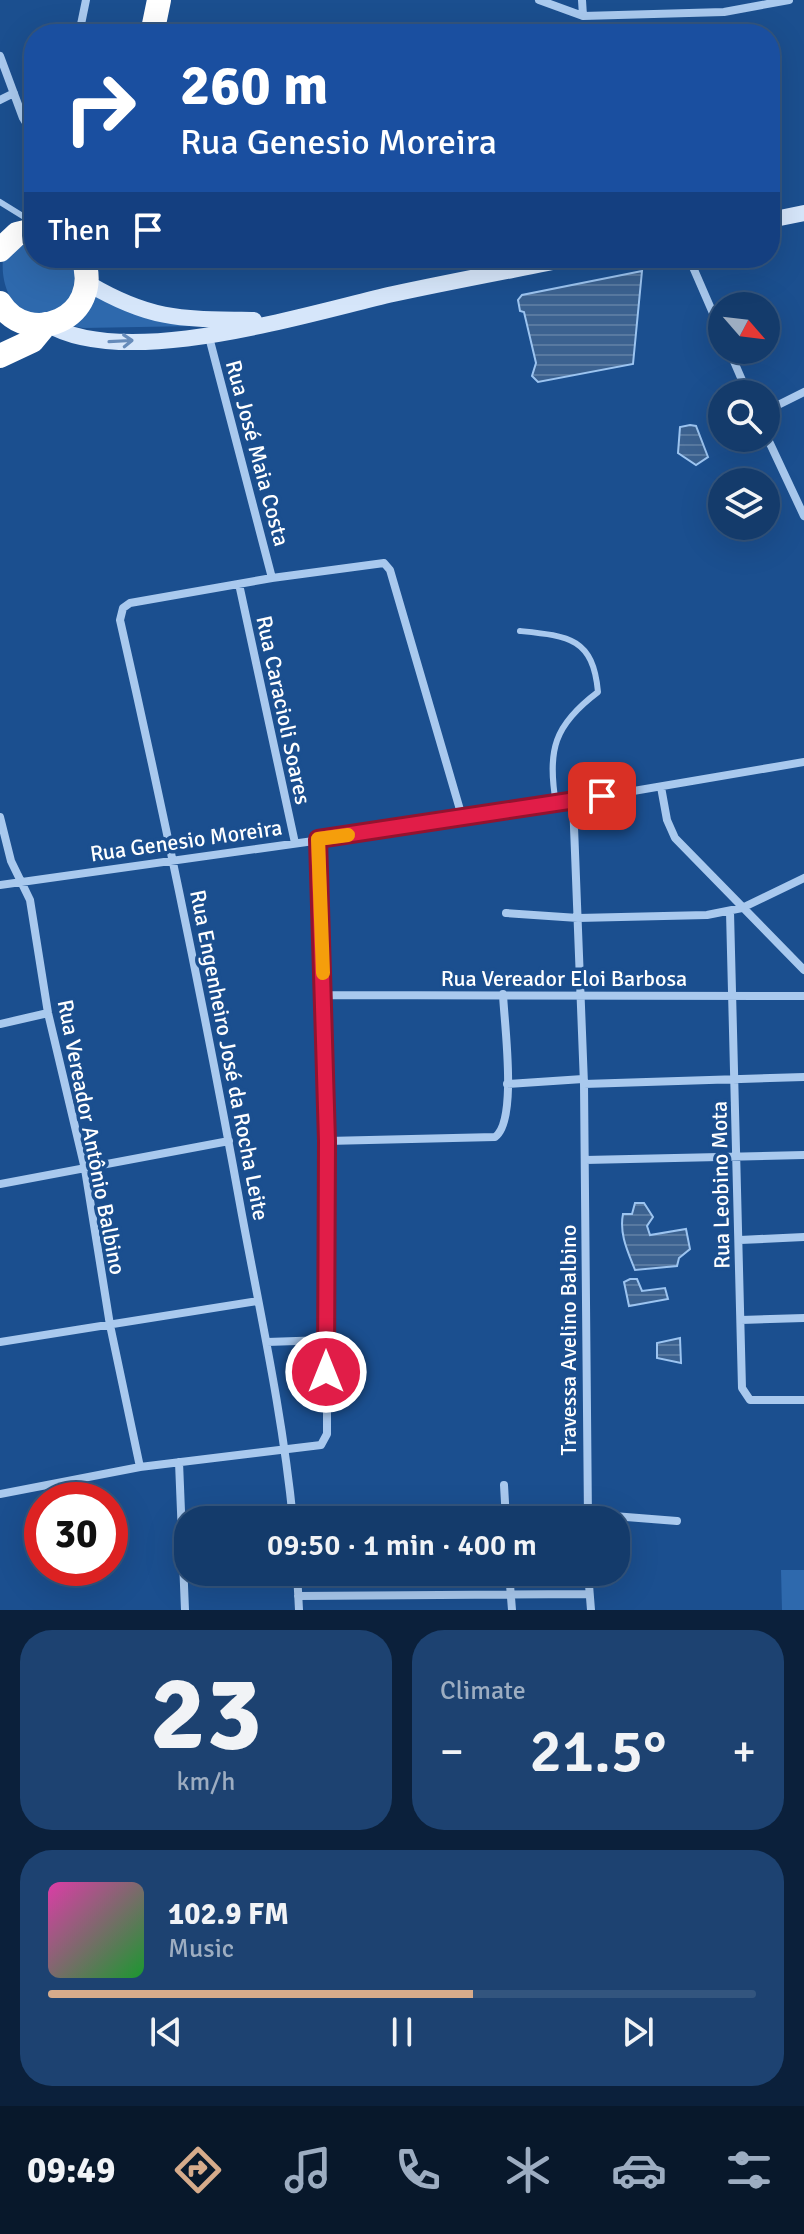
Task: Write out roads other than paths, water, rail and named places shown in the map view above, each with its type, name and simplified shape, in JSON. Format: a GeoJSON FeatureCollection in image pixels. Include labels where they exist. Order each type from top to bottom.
{"type":"FeatureCollection","features":[{"type":"Feature","properties":{"kind":"highway"},"geometry":{"type":"LineString","coordinates":[[154,24],[159,0]]}},
{"type":"Feature","properties":{"kind":"highway"},"geometry":{"type":"LineString","coordinates":[[170,24],[172,0]]}},
{"type":"Feature","properties":{"kind":"highway"},"geometry":{"type":"LineString","coordinates":[[0,250],[17,234],[24,232]]}},
{"type":"Feature","properties":{"kind":"highway"},"geometry":{"type":"LineString","coordinates":[[0,356],[32,341],[46,324],[70,314],[91,269]]}},
{"type":"Feature","properties":{"kind":"highway"},"geometry":{"type":"LineString","coordinates":[[0,303],[15,318],[46,324]]}},
{"type":"Feature","properties":{"kind":"main road"},"geometry":{"type":"LineString","coordinates":[[780,218],[804,213]]}},
{"type":"Feature","properties":{"kind":"main road"},"geometry":{"type":"LineString","coordinates":[[46,324],[63,334],[107,341],[209,337],[275,320],[525,268]]}},
{"type":"Feature","properties":{"kind":"main road"},"geometry":{"type":"LineString","coordinates":[[91,269],[143,312],[183,319],[275,320]]}},
{"type":"Feature","properties":{"kind":"street"},"geometry":{"type":"LineString","coordinates":[[81,24],[86,0]]}},
{"type":"Feature","properties":{"kind":"street"},"geometry":{"type":"LineString","coordinates":[[539,0],[583,16],[724,12],[789,0]]}},
{"type":"Feature","properties":{"kind":"street"},"geometry":{"type":"LineString","coordinates":[[582,0],[583,16]]}},
{"type":"Feature","properties":{"kind":"street"},"geometry":{"type":"LineString","coordinates":[[724,0],[724,12]]}},
{"type":"Feature","properties":{"kind":"street"},"geometry":{"type":"LineString","coordinates":[[0,56],[24,114]]}},
{"type":"Feature","properties":{"kind":"street"},"geometry":{"type":"LineString","coordinates":[[0,100],[14,93]]}},
{"type":"Feature","properties":{"kind":"street"},"geometry":{"type":"LineString","coordinates":[[693,268],[708,302]]}},
{"type":"Feature","properties":{"kind":"street","name":"Rua José Maia Costa"},"geometry":{"type":"LineString","coordinates":[[209,337],[272,578]]}},
{"type":"Feature","properties":{"kind":"street"},"geometry":{"type":"LineString","coordinates":[[780,404],[804,392]]}},
{"type":"Feature","properties":{"kind":"street"},"geometry":{"type":"LineString","coordinates":[[774,452],[804,516]]}},
{"type":"Feature","properties":{"kind":"street"},"geometry":{"type":"LineString","coordinates":[[239,584],[384,563],[390,570],[463,820]]}},
{"type":"Feature","properties":{"kind":"street","name":"Rua Engenheiro José da Rocha Leite"},"geometry":{"type":"LineString","coordinates":[[239,584],[130,603],[123,608],[120,620],[174,858],[229,1141],[286,1447],[292,1506]]}},
{"type":"Feature","properties":{"kind":"street","name":"Rua Caracioli Soares"},"geometry":{"type":"LineString","coordinates":[[239,584],[295,843]]}},
{"type":"Feature","properties":{"kind":"street","name":"Rua Genesio Moreira"},"geometry":{"type":"LineString","coordinates":[[0,885],[174,858],[463,820],[804,762]]}},
{"type":"Feature","properties":{"kind":"street"},"geometry":{"type":"LineString","coordinates":[[661,787],[667,820],[675,838],[804,970]]}},
{"type":"Feature","properties":{"kind":"street","name":"Travessa Avelino Balbino"},"geometry":{"type":"LineString","coordinates":[[573,801],[584,1081],[588,1506]]}},
{"type":"Feature","properties":{"kind":"street","name":"Rua Vereador Antônio Balbino"},"geometry":{"type":"LineString","coordinates":[[0,817],[11,861],[30,900],[48,1013],[85,1169],[110,1325],[140,1467]]}},
{"type":"Feature","properties":{"kind":"street"},"geometry":{"type":"LineString","coordinates":[[0,1494],[140,1467],[286,1447],[316,1447],[327,1434],[327,1141],[318,839]]}},
{"type":"Feature","properties":{"kind":"street"},"geometry":{"type":"LineString","coordinates":[[506,913],[578,918],[730,912],[804,878]]}},
{"type":"Feature","properties":{"kind":"street","name":"Rua Leobino Mota"},"geometry":{"type":"LineString","coordinates":[[730,912],[739,1157],[742,1388],[750,1400],[804,1400]]}},
{"type":"Feature","properties":{"kind":"street"},"geometry":{"type":"LineString","coordinates":[[327,1141],[495,1137],[506,1120],[503,994]]}},
{"type":"Feature","properties":{"kind":"street","name":"Rua Vereador Eloi Barbosa"},"geometry":{"type":"LineString","coordinates":[[323,995],[804,996]]}},
{"type":"Feature","properties":{"kind":"street"},"geometry":{"type":"LineString","coordinates":[[0,1024],[48,1013]]}},
{"type":"Feature","properties":{"kind":"street"},"geometry":{"type":"LineString","coordinates":[[507,1084],[804,1077]]}},
{"type":"Feature","properties":{"kind":"street"},"geometry":{"type":"LineString","coordinates":[[0,1184],[229,1141]]}},
{"type":"Feature","properties":{"kind":"street"},"geometry":{"type":"LineString","coordinates":[[585,1160],[804,1155]]}},
{"type":"Feature","properties":{"kind":"street"},"geometry":{"type":"LineString","coordinates":[[740,1240],[804,1237]]}},
{"type":"Feature","properties":{"kind":"street"},"geometry":{"type":"LineString","coordinates":[[0,1342],[258,1301]]}},
{"type":"Feature","properties":{"kind":"street"},"geometry":{"type":"LineString","coordinates":[[741,1320],[804,1318]]}},
{"type":"Feature","properties":{"kind":"street"},"geometry":{"type":"LineString","coordinates":[[267,1342],[326,1340]]}},
{"type":"Feature","properties":{"kind":"street"},"geometry":{"type":"LineString","coordinates":[[179,1462],[185,1610]]}},
{"type":"Feature","properties":{"kind":"street"},"geometry":{"type":"LineString","coordinates":[[504,1485],[505,1506]]}},
{"type":"Feature","properties":{"kind":"street"},"geometry":{"type":"LineString","coordinates":[[630,1519],[677,1521]]}},
{"type":"Feature","properties":{"kind":"street"},"geometry":{"type":"LineString","coordinates":[[298,1586],[299,1610]]}},
{"type":"Feature","properties":{"kind":"street"},"geometry":{"type":"LineString","coordinates":[[510,1586],[512,1610]]}},
{"type":"Feature","properties":{"kind":"street"},"geometry":{"type":"LineString","coordinates":[[589,1586],[591,1610]]}},
{"type":"Feature","properties":{"kind":"street"},"geometry":{"type":"LineString","coordinates":[[298,1596],[589,1594]]}},
{"type":"Feature","properties":{"kind":"lane"},"geometry":{"type":"LineString","coordinates":[[0,202],[24,217]]}},
{"type":"Feature","properties":{"kind":"lane"},"geometry":{"type":"LineString","coordinates":[[520,631],[565,635],[577,642],[595,665],[598,692],[572,711],[555,747],[551,774],[556,804]]}}]}
